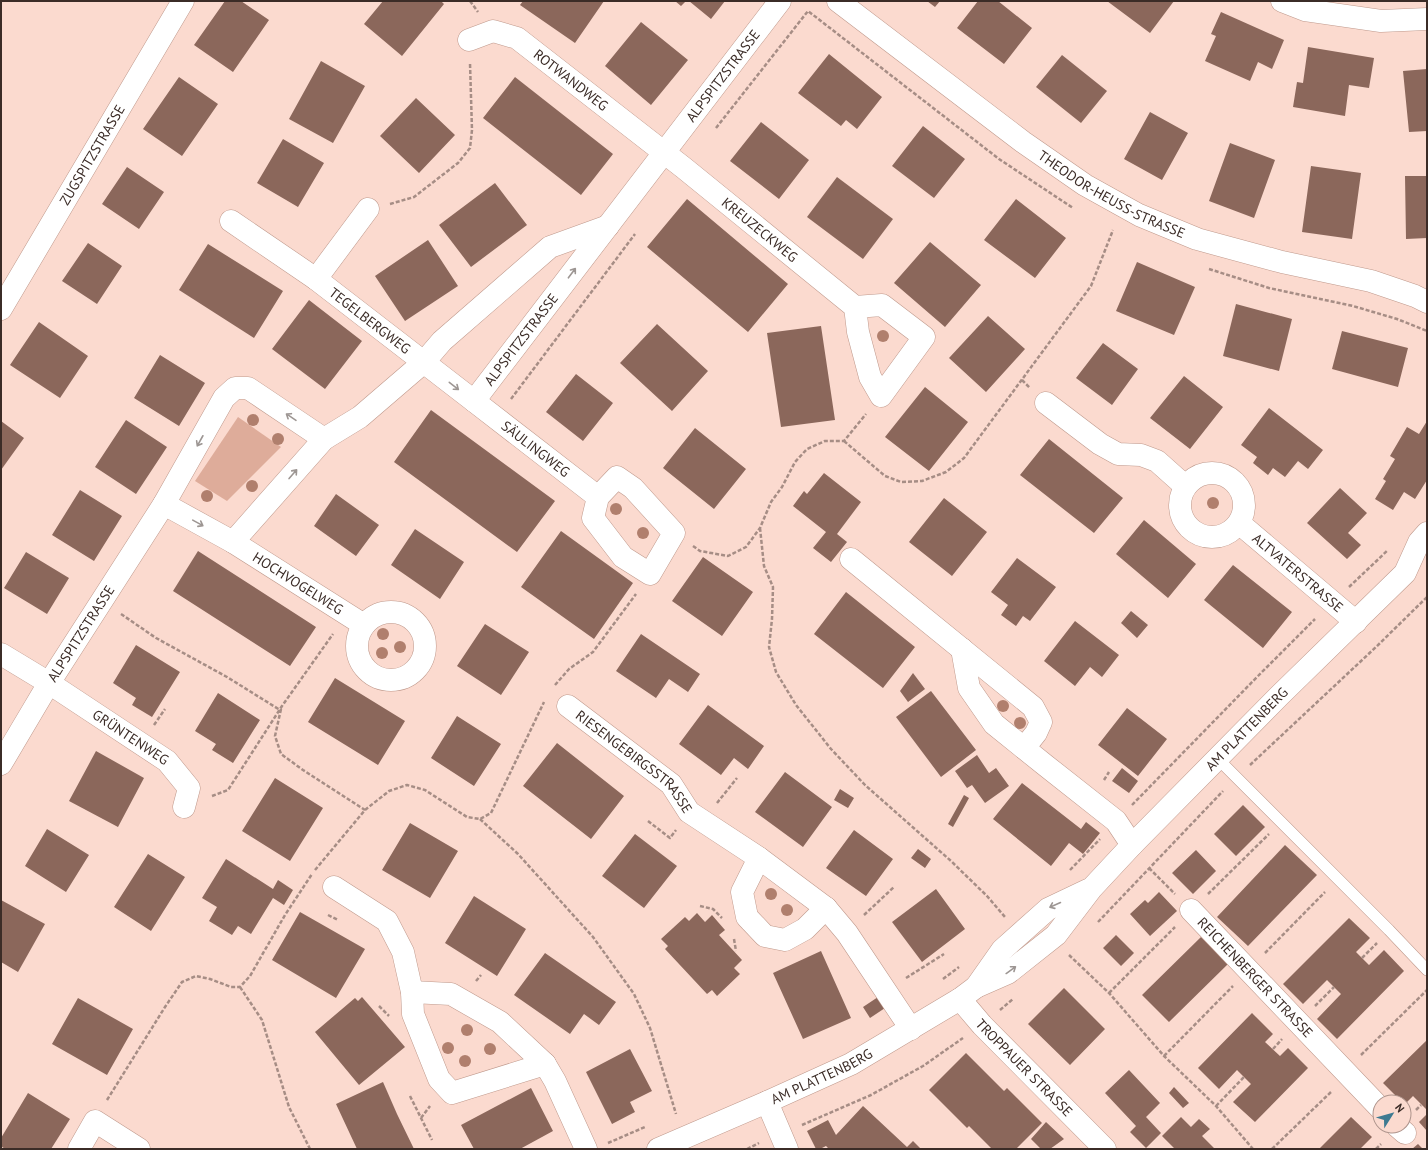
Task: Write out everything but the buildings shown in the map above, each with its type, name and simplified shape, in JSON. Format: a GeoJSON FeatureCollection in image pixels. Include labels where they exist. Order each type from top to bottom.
{"type":"FeatureCollection","features":[{"type":"Feature","properties":{"kind":"street","name":"ZUGSPITZSTRASSE"},"geometry":{"type":"LineString","coordinates":[[1,310],[183,1]]}},
{"type":"Feature","properties":{"kind":"street","name":"ALPSPITZSTRASSE"},"geometry":{"type":"LineString","coordinates":[[474,401],[780,1]]}},
{"type":"Feature","properties":{"kind":"street","name":"THEODOR-HEUSS-STRASSE"},"geometry":{"type":"LineString","coordinates":[[838,1],[1029,147],[1085,186],[1140,215],[1197,239],[1282,262],[1371,281],[1415,296],[1427,302]]}},
{"type":"Feature","properties":{"kind":"street"},"geometry":{"type":"LineString","coordinates":[[1282,1],[1305,10],[1381,21],[1427,19]]}},
{"type":"Feature","properties":{"kind":"street","name":"ROTWANDWEG"},"geometry":{"type":"LineString","coordinates":[[469,40],[493,31],[517,38],[664,153]]}},
{"type":"Feature","properties":{"kind":"street","name":"KREUZECKWEG"},"geometry":{"type":"LineString","coordinates":[[664,153],[855,308]]}},
{"type":"Feature","properties":{"kind":"street","name":"TEGELBERGWEG"},"geometry":{"type":"LineString","coordinates":[[316,279],[368,209]]}},
{"type":"Feature","properties":{"kind":"street","name":"TEGELBERGWEG"},"geometry":{"type":"LineString","coordinates":[[231,221],[316,279],[424,362]]}},
{"type":"Feature","properties":{"kind":"street"},"geometry":{"type":"LineString","coordinates":[[164,504],[233,542],[324,439],[360,417],[424,362],[442,341],[550,247],[608,226]]}},
{"type":"Feature","properties":{"kind":"street"},"geometry":{"type":"LineString","coordinates":[[882,304],[924,337],[881,396],[870,377],[858,332],[855,308],[882,304]]}},
{"type":"Feature","properties":{"kind":"street"},"geometry":{"type":"LineString","coordinates":[[424,362],[474,401]]}},
{"type":"Feature","properties":{"kind":"street","name":"ALPSPITZSTRASSE"},"geometry":{"type":"LineString","coordinates":[[1,764],[49,683],[164,504],[224,398],[235,388],[248,388],[324,439]]}},
{"type":"Feature","properties":{"kind":"street","name":"SÄULINGWEG"},"geometry":{"type":"LineString","coordinates":[[474,401],[598,497]]}},
{"type":"Feature","properties":{"kind":"street"},"geometry":{"type":"LineString","coordinates":[[1046,403],[1100,444],[1118,454],[1141,455],[1157,460],[1185,486]]}},
{"type":"Feature","properties":{"kind":"street","name":"ALTVATERSTRASSE"},"geometry":{"type":"LineString","coordinates":[[1215,472],[1226,475],[1235,481],[1242,490],[1244,502],[1244,513],[1239,523],[1232,530],[1222,536],[1207,537],[1193,531],[1186,524],[1181,515],[1180,495],[1185,486],[1193,478],[1203,473],[1215,472]]}},
{"type":"Feature","properties":{"kind":"street"},"geometry":{"type":"LineString","coordinates":[[617,477],[633,488],[674,533],[650,574],[623,557],[593,518],[598,497],[617,477]]}},
{"type":"Feature","properties":{"kind":"street","name":"ALTVATERSTRASSE"},"geometry":{"type":"LineString","coordinates":[[1239,523],[1356,622]]}},
{"type":"Feature","properties":{"kind":"street","name":"AM PLATTENBERG"},"geometry":{"type":"LineString","coordinates":[[658,1149],[851,1064],[911,1029],[968,993],[1002,950],[1048,909],[1091,889],[1132,844],[1217,758],[1405,573],[1419,542],[1427,533]]}},
{"type":"Feature","properties":{"kind":"street","name":"HOCHVOGELWEG"},"geometry":{"type":"LineString","coordinates":[[233,542],[356,620]]}},
{"type":"Feature","properties":{"kind":"street"},"geometry":{"type":"LineString","coordinates":[[851,559],[1033,707],[1041,722],[1036,733],[1024,748]]}},
{"type":"Feature","properties":{"kind":"street","name":"AM PLATTENBERG"},"geometry":{"type":"LineString","coordinates":[[1405,573],[1427,564]]}},
{"type":"Feature","properties":{"kind":"street"},"geometry":{"type":"LineString","coordinates":[[962,649],[969,688],[994,724],[1044,765],[1116,820],[1132,844]]}},
{"type":"Feature","properties":{"kind":"street"},"geometry":{"type":"LineString","coordinates":[[1,654],[49,683]]}},
{"type":"Feature","properties":{"kind":"street","name":"GRÜNTENWEG"},"geometry":{"type":"LineString","coordinates":[[49,683],[167,761],[189,788],[184,807]]}},
{"type":"Feature","properties":{"kind":"street","name":"RIESENGEBIRGSSTRASSE"},"geometry":{"type":"LineString","coordinates":[[568,706],[671,784],[688,812],[759,858],[826,908],[846,933],[911,1029]]}},
{"type":"Feature","properties":{"kind":"street"},"geometry":{"type":"LineString","coordinates":[[759,858],[742,892],[747,917],[765,936],[785,940],[805,929],[826,908]]}},
{"type":"Feature","properties":{"kind":"street"},"geometry":{"type":"LineString","coordinates":[[334,887],[387,921],[403,952],[412,992],[413,1014],[439,1079],[452,1093],[545,1064]]}},
{"type":"Feature","properties":{"kind":"street","name":"REICHENBERGER STRASSE"},"geometry":{"type":"LineString","coordinates":[[1191,910],[1372,1100]]}},
{"type":"Feature","properties":{"kind":"street"},"geometry":{"type":"LineString","coordinates":[[412,992],[451,994],[500,1022],[545,1064],[593,1148]]}},
{"type":"Feature","properties":{"kind":"street","name":"TROPPAUER STRASSE"},"geometry":{"type":"LineString","coordinates":[[968,993],[982,1025],[1091,1142],[1105,1149]]}},
{"type":"Feature","properties":{"kind":"street"},"geometry":{"type":"LineString","coordinates":[[767,1102],[787,1149]]}},
{"type":"Feature","properties":{"kind":"street"},"geometry":{"type":"LineString","coordinates":[[79,1149],[94,1121],[139,1149]]}},
{"type":"Feature","properties":{"kind":"lane"},"geometry":{"type":"LineString","coordinates":[[1217,758],[1390,930],[1427,970]]}},
{"type":"Feature","properties":{"kind":"path"},"geometry":{"type":"LineString","coordinates":[[714,130],[808,11],[999,159],[1076,209]]}},
{"type":"Feature","properties":{"kind":"path"},"geometry":{"type":"LineString","coordinates":[[368,209],[414,197],[458,163],[470,148],[472,130],[469,40]]}},
{"type":"Feature","properties":{"kind":"path"},"geometry":{"type":"LineString","coordinates":[[1107,226],[1118,232]]}},
{"type":"Feature","properties":{"kind":"path"},"geometry":{"type":"LineString","coordinates":[[496,418],[637,230]]}},
{"type":"Feature","properties":{"kind":"path"},"geometry":{"type":"LineString","coordinates":[[674,533],[700,551],[728,556],[746,547],[760,528],[771,502],[782,487],[795,462],[807,449],[825,441],[844,441],[884,476],[901,482],[922,481],[946,472],[964,458],[1091,286],[1113,230]]}},
{"type":"Feature","properties":{"kind":"path"},"geometry":{"type":"LineString","coordinates":[[1205,268],[1269,288],[1354,306],[1397,319],[1427,331]]}},
{"type":"Feature","properties":{"kind":"path"},"geometry":{"type":"LineString","coordinates":[[844,441],[881,396]]}},
{"type":"Feature","properties":{"kind":"path"},"geometry":{"type":"LineString","coordinates":[[760,528],[764,566],[773,587],[769,647],[776,672],[796,705],[832,749],[865,785],[951,861],[987,896],[1006,918]]}},
{"type":"Feature","properties":{"kind":"path"},"geometry":{"type":"LineString","coordinates":[[1067,874],[1116,820],[1258,676],[1393,544]]}},
{"type":"Feature","properties":{"kind":"path"},"geometry":{"type":"LineString","coordinates":[[554,687],[569,669],[593,652],[650,574]]}},
{"type":"Feature","properties":{"kind":"path"},"geometry":{"type":"LineString","coordinates":[[102,601],[156,638],[227,677],[280,710]]}},
{"type":"Feature","properties":{"kind":"path"},"geometry":{"type":"LineString","coordinates":[[184,807],[228,790],[282,706],[356,620]]}},
{"type":"Feature","properties":{"kind":"path"},"geometry":{"type":"LineString","coordinates":[[480,819],[491,812],[545,700]]}},
{"type":"Feature","properties":{"kind":"path"},"geometry":{"type":"LineString","coordinates":[[282,706],[275,736],[281,754],[365,810]]}},
{"type":"Feature","properties":{"kind":"path"},"geometry":{"type":"LineString","coordinates":[[703,821],[737,778]]}},
{"type":"Feature","properties":{"kind":"path"},"geometry":{"type":"LineString","coordinates":[[94,1121],[182,982],[196,976],[210,979],[231,987],[240,987],[250,976],[285,915],[313,873],[365,810],[389,791],[407,785],[425,790],[467,817],[480,819],[518,854],[593,937],[634,994],[650,1028],[676,1114]]}},
{"type":"Feature","properties":{"kind":"path","name":"REICHENBERGER STRASSE"},"geometry":{"type":"LineString","coordinates":[[1132,844],[1150,868],[1191,910]]}},
{"type":"Feature","properties":{"kind":"path"},"geometry":{"type":"LineString","coordinates":[[846,933],[894,887]]}},
{"type":"Feature","properties":{"kind":"path"},"geometry":{"type":"LineString","coordinates":[[885,991],[944,954]]}},
{"type":"Feature","properties":{"kind":"path"},"geometry":{"type":"LineString","coordinates":[[1067,954],[1109,993],[1164,1056],[1216,1106],[1253,1149]]}},
{"type":"Feature","properties":{"kind":"path"},"geometry":{"type":"LineString","coordinates":[[939,982],[962,964]]}},
{"type":"Feature","properties":{"kind":"path"},"geometry":{"type":"LineString","coordinates":[[240,987],[262,1020],[289,1106],[310,1149]]}},
{"type":"Feature","properties":{"kind":"path"},"geometry":{"type":"LineString","coordinates":[[1216,1106],[1244,1077]]}},
{"type":"Feature","properties":{"kind":"path"},"geometry":{"type":"LineString","coordinates":[[410,1096],[432,1140]]}},
{"type":"Feature","properties":{"kind":"path"},"geometry":{"type":"LineString","coordinates":[[669,1117],[683,1111]]}},
{"type":"Feature","properties":{"kind":"path"},"geometry":{"type":"LineString","coordinates":[[593,1148],[649,1126]]}},
{"type":"Feature","properties":{"kind":"shaded area"},"geometry":{"type":"Polygon","coordinates":[[[238,417],[281,447],[227,501],[195,481],[238,417]]]}}]}
